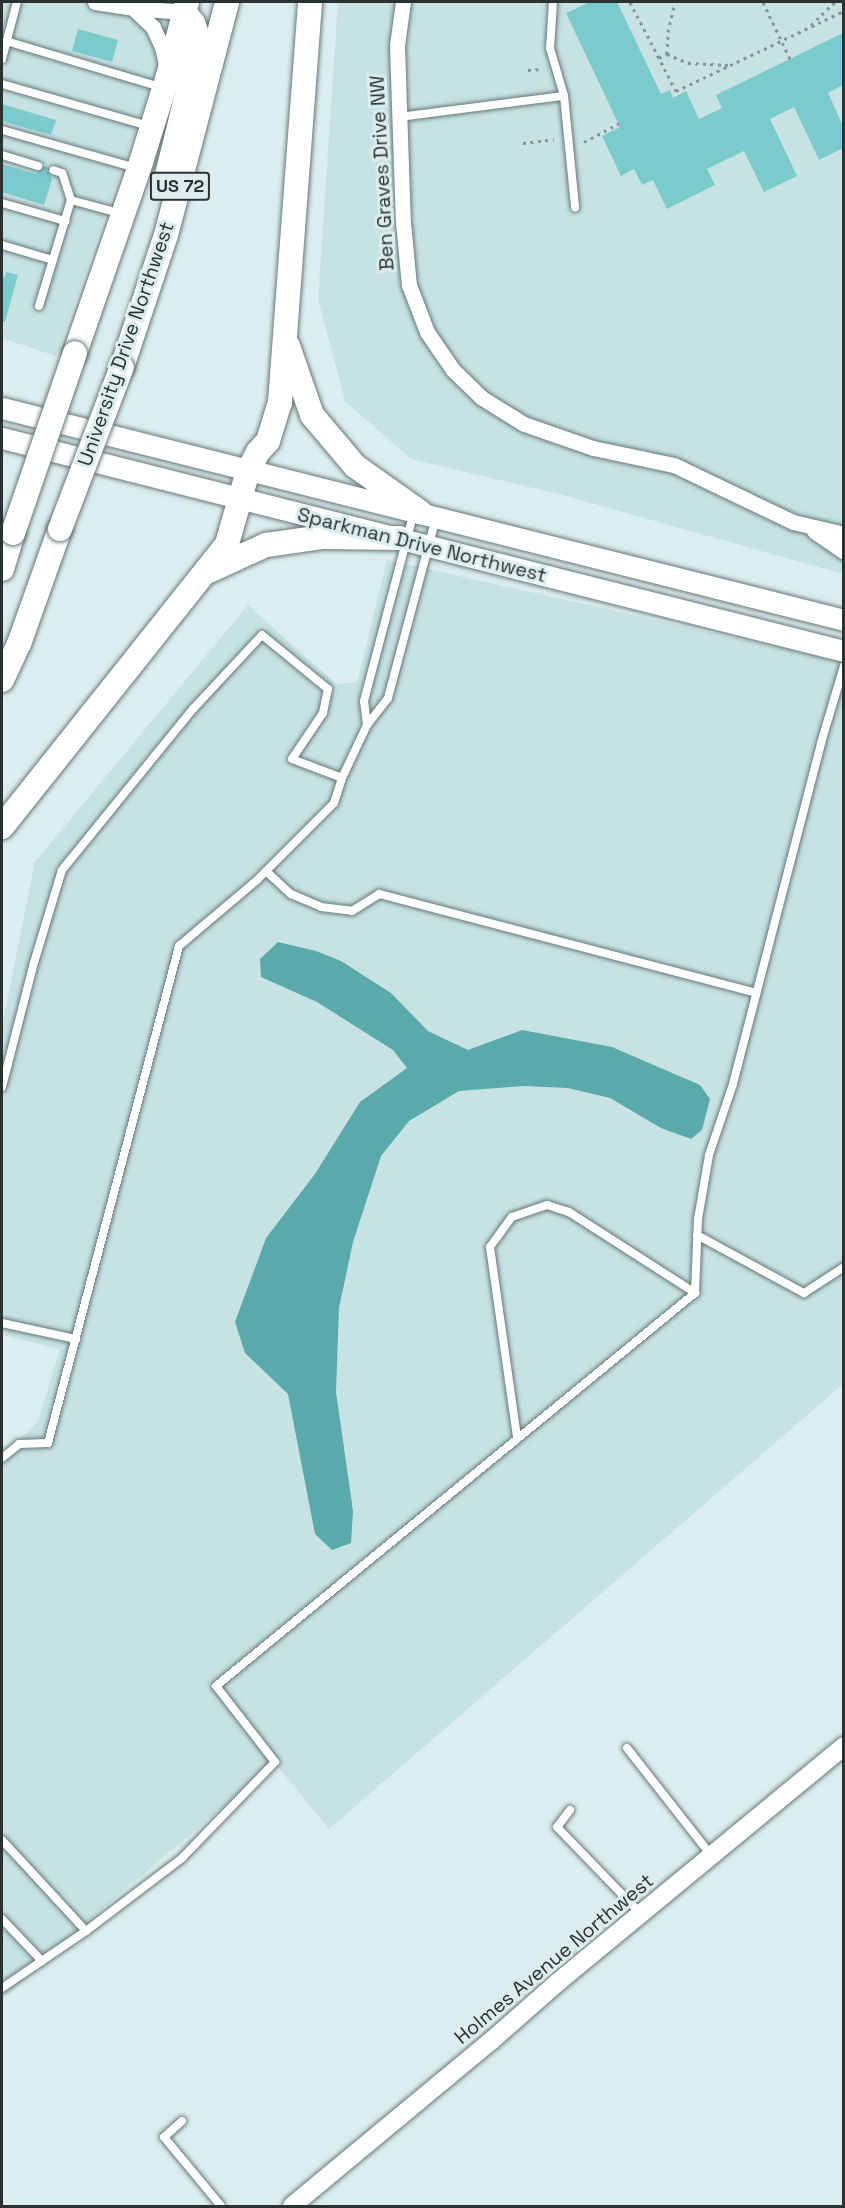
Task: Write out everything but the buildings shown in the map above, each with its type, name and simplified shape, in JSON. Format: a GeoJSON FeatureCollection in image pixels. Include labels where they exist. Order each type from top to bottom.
{"type":"FeatureCollection","features":[{"type":"Feature","properties":{"kind":"highway","name":"University Drive Northwest"},"geometry":{"type":"LineString","coordinates":[[2,680],[19,644],[122,367],[166,235],[227,2]]}},
{"type":"Feature","properties":{"kind":"highway"},"geometry":{"type":"LineString","coordinates":[[2,827],[227,544],[248,471],[258,452],[268,441],[280,402],[310,2]]}},
{"type":"Feature","properties":{"kind":"highway","name":"US 72"},"geometry":{"type":"LineString","coordinates":[[166,235],[162,209],[164,189],[200,42],[185,7]]}},
{"type":"Feature","properties":{"kind":"highway","name":"US 72"},"geometry":{"type":"LineString","coordinates":[[2,569],[7,541],[139,169],[166,82],[185,7]]}},
{"type":"Feature","properties":{"kind":"highway"},"geometry":{"type":"LineString","coordinates":[[285,335],[312,415],[355,466],[424,513]]}},
{"type":"Feature","properties":{"kind":"highway"},"geometry":{"type":"LineString","coordinates":[[204,573],[266,545],[323,537],[403,539]]}},
{"type":"Feature","properties":{"kind":"main road","name":"Sparkman Drive Northwest"},"geometry":{"type":"LineString","coordinates":[[2,408],[248,471],[840,616]]}},
{"type":"Feature","properties":{"kind":"main road","name":"Sparkman Drive Northwest"},"geometry":{"type":"LineString","coordinates":[[2,438],[843,651]]}},
{"type":"Feature","properties":{"kind":"street"},"geometry":{"type":"LineString","coordinates":[[95,2],[133,8],[185,7]]}},
{"type":"Feature","properties":{"kind":"street","name":"Ben Graves Drive NW"},"geometry":{"type":"LineString","coordinates":[[403,2],[397,45],[403,222],[409,285],[428,332],[453,370],[482,398],[524,424],[593,448],[674,465],[809,528],[843,534]]}},
{"type":"Feature","properties":{"kind":"street"},"geometry":{"type":"LineString","coordinates":[[133,8],[153,27],[162,47],[166,82]]}},
{"type":"Feature","properties":{"kind":"street"},"geometry":{"type":"LineString","coordinates":[[809,528],[843,552]]}},
{"type":"Feature","properties":{"kind":"street","name":"Holmes Avenue Northwest"},"geometry":{"type":"LineString","coordinates":[[292,2206],[843,1746]]}},
{"type":"Feature","properties":{"kind":"lane"},"geometry":{"type":"LineString","coordinates":[[2,59],[16,2]]}},
{"type":"Feature","properties":{"kind":"lane"},"geometry":{"type":"LineString","coordinates":[[553,2],[550,48],[564,96],[574,207]]}},
{"type":"Feature","properties":{"kind":"lane"},"geometry":{"type":"LineString","coordinates":[[6,41],[166,82]]}},
{"type":"Feature","properties":{"kind":"lane"},"geometry":{"type":"LineString","coordinates":[[2,84],[152,127]]}},
{"type":"Feature","properties":{"kind":"lane"},"geometry":{"type":"LineString","coordinates":[[399,117],[564,96]]}},
{"type":"Feature","properties":{"kind":"lane"},"geometry":{"type":"LineString","coordinates":[[2,130],[139,169]]}},
{"type":"Feature","properties":{"kind":"lane"},"geometry":{"type":"LineString","coordinates":[[2,155],[38,166]]}},
{"type":"Feature","properties":{"kind":"lane"},"geometry":{"type":"LineString","coordinates":[[39,306],[71,200],[62,173],[53,170]]}},
{"type":"Feature","properties":{"kind":"lane"},"geometry":{"type":"LineString","coordinates":[[71,200],[123,214]]}},
{"type":"Feature","properties":{"kind":"lane"},"geometry":{"type":"LineString","coordinates":[[2,203],[65,221]]}},
{"type":"Feature","properties":{"kind":"lane"},"geometry":{"type":"LineString","coordinates":[[2,245],[53,260]]}},
{"type":"Feature","properties":{"kind":"lane"},"geometry":{"type":"LineString","coordinates":[[367,725],[364,701],[403,539],[424,513]]}},
{"type":"Feature","properties":{"kind":"lane"},"geometry":{"type":"LineString","coordinates":[[2,1458],[19,1444],[48,1443],[179,946],[266,871],[334,803],[342,777],[367,725],[388,698],[429,545],[424,513]]}},
{"type":"Feature","properties":{"kind":"lane"},"geometry":{"type":"LineString","coordinates":[[2,1088],[33,966],[62,870],[193,709],[262,635],[328,689],[323,713],[292,759],[342,777]]}},
{"type":"Feature","properties":{"kind":"lane"},"geometry":{"type":"LineString","coordinates":[[2,1987],[86,1931],[182,1858],[275,1762],[216,1686],[695,1293],[697,1235],[709,1155],[734,1084],[820,743],[843,666]]}},
{"type":"Feature","properties":{"kind":"lane"},"geometry":{"type":"LineString","coordinates":[[266,871],[291,894],[321,907],[352,911],[379,894],[756,993]]}},
{"type":"Feature","properties":{"kind":"lane"},"geometry":{"type":"LineString","coordinates":[[518,1437],[490,1247],[512,1217],[547,1205],[569,1212],[695,1293]]}},
{"type":"Feature","properties":{"kind":"lane"},"geometry":{"type":"LineString","coordinates":[[697,1235],[804,1293],[843,1267]]}},
{"type":"Feature","properties":{"kind":"lane"},"geometry":{"type":"LineString","coordinates":[[2,1323],[76,1340]]}},
{"type":"Feature","properties":{"kind":"lane"},"geometry":{"type":"LineString","coordinates":[[627,1748],[712,1856]]}},
{"type":"Feature","properties":{"kind":"lane"},"geometry":{"type":"LineString","coordinates":[[570,1810],[557,1827],[641,1914]]}},
{"type":"Feature","properties":{"kind":"lane"},"geometry":{"type":"LineString","coordinates":[[2,1840],[86,1931]]}},
{"type":"Feature","properties":{"kind":"lane"},"geometry":{"type":"LineString","coordinates":[[2,1919],[42,1961]]}},
{"type":"Feature","properties":{"kind":"lane"},"geometry":{"type":"LineString","coordinates":[[182,2121],[164,2137],[221,2206]]}},
{"type":"Feature","properties":{"kind":"path"},"geometry":{"type":"LineString","coordinates":[[630,2],[676,91],[843,11]]}},
{"type":"Feature","properties":{"kind":"path"},"geometry":{"type":"LineString","coordinates":[[667,54],[668,32],[675,2]]}},
{"type":"Feature","properties":{"kind":"path"},"geometry":{"type":"LineString","coordinates":[[763,2],[790,59]]}},
{"type":"Feature","properties":{"kind":"path"},"geometry":{"type":"LineString","coordinates":[[807,28],[835,2]]}},
{"type":"Feature","properties":{"kind":"path"},"geometry":{"type":"LineString","coordinates":[[659,58],[667,54],[688,63],[717,66],[733,64]]}},
{"type":"Feature","properties":{"kind":"path"},"geometry":{"type":"LineString","coordinates":[[528,70],[542,69]]}},
{"type":"Feature","properties":{"kind":"path"},"geometry":{"type":"LineString","coordinates":[[584,142],[619,123]]}},
{"type":"Feature","properties":{"kind":"path"},"geometry":{"type":"LineString","coordinates":[[523,143],[554,139]]}},
{"type":"Feature","properties":{"kind":"shaded area"},"geometry":{"type":"Polygon","coordinates":[[[2,2],[174,2],[164,47],[56,356],[2,338],[2,2]]]}},
{"type":"Feature","properties":{"kind":"shaded area"},"geometry":{"type":"Polygon","coordinates":[[[338,2],[843,2],[843,574],[563,495],[411,459],[345,401],[318,299],[338,2]]]}},
{"type":"Feature","properties":{"kind":"shaded area"},"geometry":{"type":"Polygon","coordinates":[[[387,560],[843,662],[843,1384],[329,1829],[275,1763],[94,1916],[2,2000],[2,1458],[38,1421],[60,1349],[2,1335],[2,1027],[35,862],[248,605],[336,684],[357,682],[387,560]]]}},
{"type":"Feature","properties":{"kind":"water"},"geometry":{"type":"Polygon","coordinates":[[[278,942],[316,951],[341,961],[391,993],[428,1031],[468,1050],[522,1030],[612,1047],[700,1085],[710,1099],[702,1130],[691,1139],[661,1128],[610,1098],[568,1088],[523,1086],[459,1091],[409,1121],[381,1156],[353,1242],[339,1308],[336,1392],[353,1511],[351,1543],[332,1550],[315,1534],[288,1394],[245,1353],[235,1322],[266,1238],[315,1174],[360,1102],[407,1068],[393,1050],[317,1002],[261,977],[260,959],[278,942]]]}}]}
